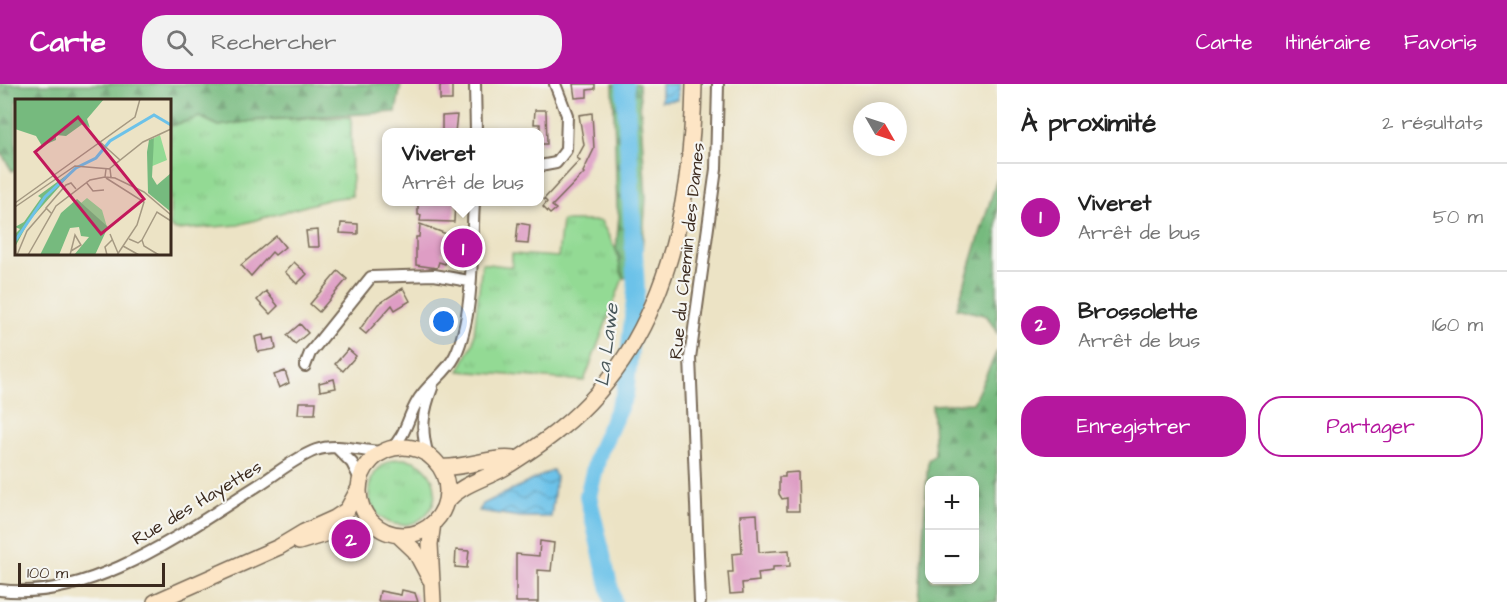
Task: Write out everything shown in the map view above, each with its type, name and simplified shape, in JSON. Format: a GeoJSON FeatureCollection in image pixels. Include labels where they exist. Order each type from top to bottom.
{"type":"FeatureCollection","features":[{"type":"Feature","properties":{"kind":"main road"},"geometry":{"type":"LineString","coordinates":[[433,602],[430,537],[446,502],[463,486],[504,468],[561,428],[591,402],[637,339],[657,296],[682,217],[690,165],[694,84]]}},
{"type":"Feature","properties":{"kind":"main road"},"geometry":{"type":"LineString","coordinates":[[155,602],[279,547],[347,510],[369,464],[387,451],[406,447],[428,455],[440,467],[447,484],[446,502]]}},
{"type":"Feature","properties":{"kind":"main road"},"geometry":{"type":"LineString","coordinates":[[440,467],[459,468],[503,458],[514,459]]}},
{"type":"Feature","properties":{"kind":"main road"},"geometry":{"type":"LineString","coordinates":[[360,485],[363,509],[376,526]]}},
{"type":"Feature","properties":{"kind":"main road"},"geometry":{"type":"LineString","coordinates":[[398,535],[420,532],[434,524]]}},
{"type":"Feature","properties":{"kind":"main road"},"geometry":{"type":"LineString","coordinates":[[279,547],[332,532],[376,526],[398,535],[415,551],[431,582]]}},
{"type":"Feature","properties":{"kind":"street"},"geometry":{"type":"LineString","coordinates":[[476,84],[476,128]]}},
{"type":"Feature","properties":{"kind":"street"},"geometry":{"type":"LineString","coordinates":[[544,165],[556,163],[566,150],[567,115],[555,84]]}},
{"type":"Feature","properties":{"kind":"street","name":"Rue du Chemin des Dames"},"geometry":{"type":"LineString","coordinates":[[700,602],[690,358],[716,168],[718,84]]}},
{"type":"Feature","properties":{"kind":"street"},"geometry":{"type":"LineString","coordinates":[[387,451],[405,432],[416,403],[453,358],[461,342],[469,281],[474,206]]}},
{"type":"Feature","properties":{"kind":"street"},"geometry":{"type":"LineString","coordinates":[[305,366],[310,353],[371,277],[434,275],[469,281]]}},
{"type":"Feature","properties":{"kind":"street"},"geometry":{"type":"LineString","coordinates":[[428,455],[423,435],[423,419],[434,382]]}},
{"type":"Feature","properties":{"kind":"street","name":"Rue des Hayettes"},"geometry":{"type":"LineString","coordinates":[[0,590],[23,593],[64,587],[137,560],[315,450],[350,447],[387,451]]}},
{"type":"Feature","properties":{"kind":"street"},"geometry":{"type":"LineString","coordinates":[[337,448],[351,463],[360,485]]}},
{"type":"Feature","properties":{"kind":"green space"},"geometry":{"type":"Polygon","coordinates":[[[0,84],[401,84],[396,112],[259,120],[219,126],[200,117],[171,126],[171,99],[15,99],[15,170],[12,171],[0,151],[0,84]]]}},
{"type":"Feature","properties":{"kind":"green space"},"geometry":{"type":"Polygon","coordinates":[[[613,84],[639,84],[646,198],[640,276],[623,278],[616,250],[619,215],[613,84]]]}},
{"type":"Feature","properties":{"kind":"green space"},"geometry":{"type":"Polygon","coordinates":[[[200,117],[219,126],[259,120],[351,117],[352,196],[330,199],[238,225],[176,230],[171,228],[171,126],[200,117]]]}},
{"type":"Feature","properties":{"kind":"green space"},"geometry":{"type":"Polygon","coordinates":[[[997,179],[997,333],[987,316],[957,308],[997,179]]]}},
{"type":"Feature","properties":{"kind":"green space"},"geometry":{"type":"Polygon","coordinates":[[[562,221],[601,221],[616,250],[623,278],[584,381],[459,371],[473,343],[482,263],[512,267],[512,254],[558,257],[562,221]]]}},
{"type":"Feature","properties":{"kind":"green space"},"geometry":{"type":"Polygon","coordinates":[[[997,351],[997,602],[919,602],[925,507],[925,584],[979,584],[979,476],[927,476],[928,460],[935,455],[932,405],[973,403],[997,351]]]}},
{"type":"Feature","properties":{"kind":"green space"},"geometry":{"type":"Polygon","coordinates":[[[396,459],[408,459],[420,464],[430,474],[435,492],[433,505],[420,520],[408,525],[396,525],[384,520],[374,510],[369,498],[369,486],[374,474],[384,464],[396,459]]]}},
{"type":"Feature","properties":{"kind":"water"},"geometry":{"type":"Polygon","coordinates":[[[661,84],[677,84],[678,100],[661,101],[661,84]]]}},
{"type":"Feature","properties":{"kind":"water"},"geometry":{"type":"Polygon","coordinates":[[[553,470],[556,477],[551,517],[521,517],[479,511],[483,504],[553,470]]]}},
{"type":"Feature","properties":{"kind":"building"},"geometry":{"type":"Polygon","coordinates":[[[573,84],[595,84],[595,89],[587,90],[587,97],[575,98],[573,84]]]}},
{"type":"Feature","properties":{"kind":"building"},"geometry":{"type":"Polygon","coordinates":[[[452,85],[452,100],[440,100],[440,86],[452,85]]]}},
{"type":"Feature","properties":{"kind":"building"},"geometry":{"type":"Polygon","coordinates":[[[535,110],[546,110],[547,144],[544,144],[544,128],[540,128],[540,124],[534,124],[535,110]]]}},
{"type":"Feature","properties":{"kind":"building"},"geometry":{"type":"Polygon","coordinates":[[[592,113],[594,149],[584,173],[552,206],[556,209],[550,214],[543,207],[547,202],[544,199],[580,160],[577,158],[584,145],[579,115],[592,113]]]}},
{"type":"Feature","properties":{"kind":"building"},"geometry":{"type":"Polygon","coordinates":[[[457,115],[455,128],[442,128],[442,116],[457,115]]]}},
{"type":"Feature","properties":{"kind":"building"},"geometry":{"type":"Polygon","coordinates":[[[418,206],[455,206],[454,222],[420,221],[421,215],[418,215],[418,206]]]}},
{"type":"Feature","properties":{"kind":"building"},"geometry":{"type":"Polygon","coordinates":[[[341,223],[358,224],[358,234],[340,233],[341,223]]]}},
{"type":"Feature","properties":{"kind":"building"},"geometry":{"type":"Polygon","coordinates":[[[518,223],[530,225],[528,244],[516,243],[518,223]]]}},
{"type":"Feature","properties":{"kind":"building"},"geometry":{"type":"Polygon","coordinates":[[[420,224],[449,235],[442,254],[448,256],[445,264],[439,262],[437,268],[416,265],[416,237],[419,237],[420,224]]]}},
{"type":"Feature","properties":{"kind":"building"},"geometry":{"type":"Polygon","coordinates":[[[318,230],[319,247],[308,247],[306,231],[318,230]]]}},
{"type":"Feature","properties":{"kind":"building"},"geometry":{"type":"Polygon","coordinates":[[[276,236],[285,247],[275,255],[272,252],[251,276],[241,265],[276,236]]]}},
{"type":"Feature","properties":{"kind":"building"},"geometry":{"type":"Polygon","coordinates":[[[294,262],[307,274],[297,284],[285,272],[294,262]]]}},
{"type":"Feature","properties":{"kind":"building"},"geometry":{"type":"Polygon","coordinates":[[[338,271],[347,279],[319,312],[310,304],[338,271]]]}},
{"type":"Feature","properties":{"kind":"building"},"geometry":{"type":"Polygon","coordinates":[[[403,288],[410,301],[395,310],[392,305],[366,334],[360,329],[378,304],[403,288]]]}},
{"type":"Feature","properties":{"kind":"building"},"geometry":{"type":"Polygon","coordinates":[[[266,291],[278,306],[270,314],[257,300],[266,291]]]}},
{"type":"Feature","properties":{"kind":"building"},"geometry":{"type":"Polygon","coordinates":[[[300,324],[308,333],[295,344],[287,335],[300,324]]]}},
{"type":"Feature","properties":{"kind":"building"},"geometry":{"type":"Polygon","coordinates":[[[263,335],[264,340],[274,338],[276,349],[258,352],[255,337],[263,335]]]}},
{"type":"Feature","properties":{"kind":"building"},"geometry":{"type":"Polygon","coordinates":[[[348,349],[356,356],[343,371],[335,364],[348,349]]]}},
{"type":"Feature","properties":{"kind":"building"},"geometry":{"type":"Polygon","coordinates":[[[285,371],[289,383],[279,388],[274,375],[285,371]]]}},
{"type":"Feature","properties":{"kind":"building"},"geometry":{"type":"Polygon","coordinates":[[[334,379],[336,388],[320,391],[319,383],[334,379]]]}},
{"type":"Feature","properties":{"kind":"building"},"geometry":{"type":"Polygon","coordinates":[[[299,402],[316,402],[315,414],[298,414],[299,402]]]}},
{"type":"Feature","properties":{"kind":"building"},"geometry":{"type":"Polygon","coordinates":[[[798,472],[799,511],[787,511],[787,498],[782,499],[779,494],[779,477],[785,477],[785,473],[798,472]]]}},
{"type":"Feature","properties":{"kind":"building"},"geometry":{"type":"Polygon","coordinates":[[[757,514],[759,552],[789,550],[790,566],[773,567],[773,571],[758,573],[759,581],[742,583],[743,593],[730,594],[728,572],[733,572],[732,554],[742,553],[740,515],[757,514]]]}},
{"type":"Feature","properties":{"kind":"building"},"geometry":{"type":"Polygon","coordinates":[[[540,541],[554,543],[551,571],[538,570],[538,602],[516,602],[516,554],[539,556],[540,541]]]}},
{"type":"Feature","properties":{"kind":"building"},"geometry":{"type":"Polygon","coordinates":[[[456,550],[469,551],[467,568],[455,567],[456,550]]]}},
{"type":"Feature","properties":{"kind":"building"},"geometry":{"type":"Polygon","coordinates":[[[402,590],[415,593],[418,602],[378,601],[380,591],[401,595],[402,590]]]}},
{"type":"Feature","properties":{"kind":"waterway","name":"La Lawe"},"geometry":{"type":"LineString","coordinates":[[613,602],[588,496],[599,452],[625,394],[636,290],[625,84]]}},
{"type":"Feature","properties":{"kind":"place","name":"Viveret"},"geometry":{"type":"Point","coordinates":[463,248]}},
{"type":"Feature","properties":{"kind":"place","name":"Brossolette"},"geometry":{"type":"Point","coordinates":[351,539]}}]}
